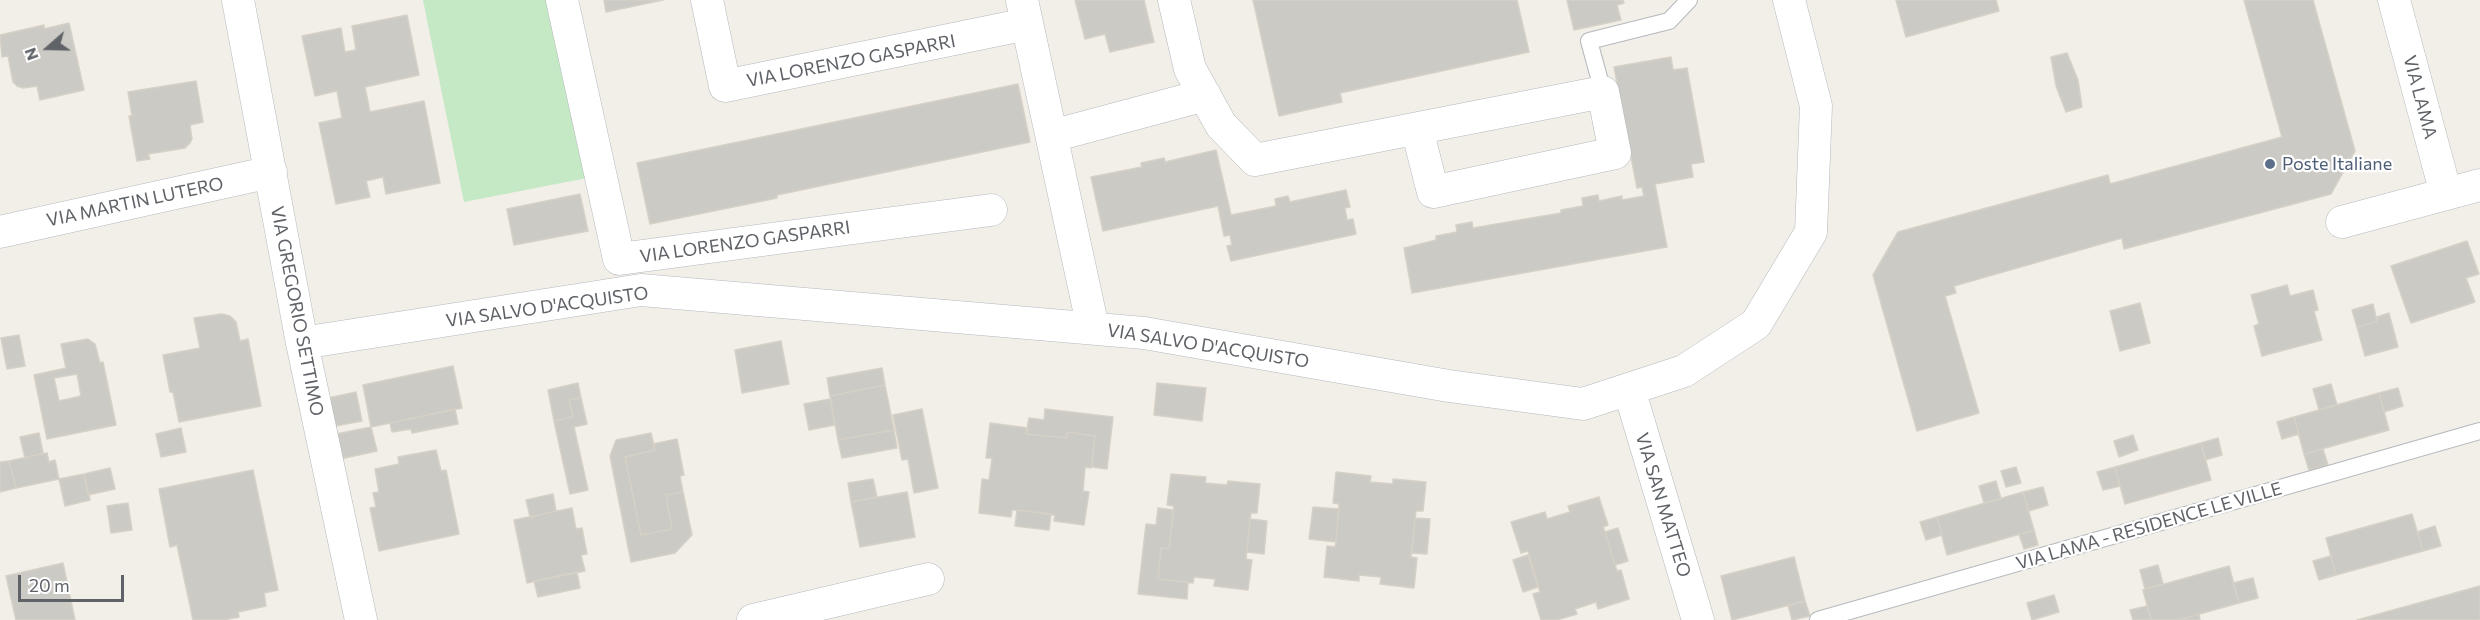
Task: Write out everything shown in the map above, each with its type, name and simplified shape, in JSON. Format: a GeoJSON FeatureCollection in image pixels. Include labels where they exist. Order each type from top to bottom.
{"type":"FeatureCollection","features":[{"type":"Feature","properties":{"kind":"street","name":"VIA GREGORIO SETTIMO"},"geometry":{"type":"LineString","coordinates":[[238,0],[302,343],[361,620]]}},
{"type":"Feature","properties":{"kind":"street","name":"VIA LORENZO GASPARRI"},"geometry":{"type":"LineString","coordinates":[[562,0],[619,259],[991,210]]}},
{"type":"Feature","properties":{"kind":"street","name":"VIA LORENZO GASPARRI"},"geometry":{"type":"LineString","coordinates":[[707,0],[725,86],[1025,12],[1094,328]]}},
{"type":"Feature","properties":{"kind":"street"},"geometry":{"type":"LineString","coordinates":[[1174,0],[1191,69],[1221,125],[1255,160],[1603,92],[1615,153],[1433,192],[1417,129]]}},
{"type":"Feature","properties":{"kind":"street","name":"VIA SALVO D'ACQUISTO"},"geometry":{"type":"LineString","coordinates":[[302,343],[641,290],[1144,333],[1449,386],[1583,404],[1684,371],[1756,324],[1810,232],[1816,106],[1789,0]]}},
{"type":"Feature","properties":{"kind":"street","name":"VIA LAMA"},"geometry":{"type":"LineString","coordinates":[[2394,0],[2446,194]]}},
{"type":"Feature","properties":{"kind":"street"},"geometry":{"type":"LineString","coordinates":[[1052,136],[1205,95]]}},
{"type":"Feature","properties":{"kind":"street","name":"VIA MARTIN LUTERO"},"geometry":{"type":"LineString","coordinates":[[0,231],[271,172]]}},
{"type":"Feature","properties":{"kind":"street"},"geometry":{"type":"LineString","coordinates":[[2342,222],[2480,185]]}},
{"type":"Feature","properties":{"kind":"street","name":"VIA SAN MATTEO"},"geometry":{"type":"LineString","coordinates":[[1629,389],[1698,620]]}},
{"type":"Feature","properties":{"kind":"street"},"geometry":{"type":"LineString","coordinates":[[753,620],[928,579]]}},
{"type":"Feature","properties":{"kind":"lane"},"geometry":{"type":"LineString","coordinates":[[1603,92],[1589,41],[1669,21],[1689,0]]}},
{"type":"Feature","properties":{"kind":"lane","name":"VIA LAMA - RESIDENCE LE VILLE"},"geometry":{"type":"LineString","coordinates":[[1818,620],[2480,431]]}},
{"type":"Feature","properties":{"kind":"green space"},"geometry":{"type":"Polygon","coordinates":[[[423,0],[551,0],[587,178],[464,202],[423,0]]]}},
{"type":"Feature","properties":{"kind":"building"},"geometry":{"type":"Polygon","coordinates":[[[604,0],[663,0],[606,12],[604,0]]]}},
{"type":"Feature","properties":{"kind":"building"},"geometry":{"type":"Polygon","coordinates":[[[1075,0],[1144,0],[1154,42],[1110,52],[1105,34],[1085,39],[1075,0]]]}},
{"type":"Feature","properties":{"kind":"building"},"geometry":{"type":"Polygon","coordinates":[[[1253,0],[1517,0],[1529,52],[1340,93],[1342,102],[1279,116],[1253,0]]]}},
{"type":"Feature","properties":{"kind":"building"},"geometry":{"type":"Polygon","coordinates":[[[1567,0],[1623,0],[1624,3],[1617,5],[1621,20],[1574,30],[1567,0]]]}},
{"type":"Feature","properties":{"kind":"building"},"geometry":{"type":"Polygon","coordinates":[[[1896,0],[1996,0],[1999,11],[1906,37],[1896,0]]]}},
{"type":"Feature","properties":{"kind":"building"},"geometry":{"type":"Polygon","coordinates":[[[2244,0],[2313,0],[2355,151],[2331,194],[2124,249],[2122,238],[1954,286],[1956,293],[1945,296],[1979,413],[1917,431],[1873,275],[1898,232],[2108,175],[2110,184],[2282,137],[2244,0]]]}},
{"type":"Feature","properties":{"kind":"building"},"geometry":{"type":"Polygon","coordinates":[[[407,15],[419,75],[365,87],[370,112],[424,101],[440,183],[386,194],[383,177],[366,181],[370,197],[336,204],[319,123],[342,118],[337,91],[315,96],[302,36],[341,28],[345,52],[356,50],[352,26],[407,15]]]}},
{"type":"Feature","properties":{"kind":"building"},"geometry":{"type":"Polygon","coordinates":[[[69,23],[84,90],[40,100],[37,86],[23,88],[13,82],[8,56],[2,57],[0,35],[44,25],[44,29],[69,23]]]}},
{"type":"Feature","properties":{"kind":"building"},"geometry":{"type":"Polygon","coordinates":[[[2067,53],[2078,80],[2082,107],[2066,112],[2056,86],[2051,57],[2067,53]]]}},
{"type":"Feature","properties":{"kind":"building"},"geometry":{"type":"Polygon","coordinates":[[[1671,57],[1673,70],[1687,68],[1704,162],[1691,164],[1693,177],[1655,184],[1667,247],[1412,293],[1404,248],[1436,240],[1436,236],[1457,232],[1456,225],[1472,222],[1473,228],[1561,213],[1561,210],[1583,206],[1582,198],[1598,195],[1599,201],[1622,196],[1622,200],[1644,196],[1642,187],[1637,188],[1614,67],[1671,57]]]}},
{"type":"Feature","properties":{"kind":"building"},"geometry":{"type":"Polygon","coordinates":[[[196,81],[203,122],[190,125],[192,139],[190,143],[185,148],[148,154],[150,159],[137,161],[129,116],[132,116],[128,92],[196,81]]]}},
{"type":"Feature","properties":{"kind":"building"},"geometry":{"type":"Polygon","coordinates":[[[1018,84],[1030,142],[650,224],[637,163],[1018,84]]]}},
{"type":"Feature","properties":{"kind":"building"},"geometry":{"type":"Polygon","coordinates":[[[1216,150],[1231,215],[1276,206],[1275,199],[1288,196],[1290,202],[1346,190],[1350,207],[1345,208],[1347,220],[1353,219],[1356,234],[1231,261],[1227,246],[1232,245],[1230,235],[1224,236],[1218,206],[1103,231],[1091,177],[1142,167],[1141,163],[1164,158],[1165,162],[1216,150]]]}},
{"type":"Feature","properties":{"kind":"building"},"geometry":{"type":"Polygon","coordinates":[[[580,194],[588,231],[514,245],[507,209],[580,194]]]}},
{"type":"Feature","properties":{"kind":"building"},"geometry":{"type":"Polygon","coordinates":[[[2467,241],[2479,274],[2466,278],[2475,302],[2411,323],[2391,266],[2467,241]]]}},
{"type":"Feature","properties":{"kind":"building"},"geometry":{"type":"Polygon","coordinates":[[[2287,285],[2290,296],[2313,290],[2318,310],[2314,311],[2322,340],[2262,356],[2254,326],[2259,324],[2251,295],[2287,285]]]}},
{"type":"Feature","properties":{"kind":"building"},"geometry":{"type":"Polygon","coordinates":[[[2140,303],[2150,343],[2120,351],[2110,311],[2140,303]]]}},
{"type":"Feature","properties":{"kind":"building"},"geometry":{"type":"Polygon","coordinates":[[[2373,304],[2377,321],[2357,327],[2352,310],[2373,304]]]}},
{"type":"Feature","properties":{"kind":"building"},"geometry":{"type":"Polygon","coordinates":[[[2389,313],[2398,347],[2365,356],[2357,327],[2377,321],[2377,317],[2389,313]]]}},
{"type":"Feature","properties":{"kind":"building"},"geometry":{"type":"Polygon","coordinates":[[[222,314],[230,316],[236,322],[240,341],[248,339],[261,406],[179,422],[163,355],[200,348],[194,318],[222,314]]]}},
{"type":"Feature","properties":{"kind":"building"},"geometry":{"type":"Polygon","coordinates":[[[19,335],[25,366],[7,369],[1,338],[19,335]]]}},
{"type":"Feature","properties":{"kind":"building"},"geometry":{"type":"Polygon","coordinates":[[[88,339],[95,344],[100,363],[103,362],[116,425],[47,439],[34,375],[66,368],[61,344],[88,339]],[[77,374],[54,378],[59,401],[81,396],[77,374]]]}},
{"type":"Feature","properties":{"kind":"building"},"geometry":{"type":"Polygon","coordinates":[[[781,341],[789,384],[742,393],[735,350],[781,341]]]}},
{"type":"Feature","properties":{"kind":"building"},"geometry":{"type":"Polygon","coordinates":[[[453,366],[462,408],[371,427],[363,385],[453,366]]]}},
{"type":"Feature","properties":{"kind":"building"},"geometry":{"type":"Polygon","coordinates":[[[882,368],[885,385],[830,396],[827,378],[882,368]]]}},
{"type":"Feature","properties":{"kind":"building"},"geometry":{"type":"Polygon","coordinates":[[[578,383],[581,398],[569,400],[573,417],[554,421],[548,390],[578,383]]]}},
{"type":"Feature","properties":{"kind":"building"},"geometry":{"type":"Polygon","coordinates":[[[1157,383],[1206,388],[1202,421],[1154,415],[1157,383]]]}},
{"type":"Feature","properties":{"kind":"building"},"geometry":{"type":"Polygon","coordinates":[[[2331,384],[2337,405],[2319,410],[2313,389],[2331,384]]]}},
{"type":"Feature","properties":{"kind":"building"},"geometry":{"type":"Polygon","coordinates":[[[885,385],[894,430],[838,440],[830,396],[885,385]]]}},
{"type":"Feature","properties":{"kind":"building"},"geometry":{"type":"Polygon","coordinates":[[[2398,388],[2403,406],[2384,412],[2379,393],[2398,388]]]}},
{"type":"Feature","properties":{"kind":"building"},"geometry":{"type":"Polygon","coordinates":[[[356,392],[362,421],[330,427],[324,399],[356,392]]]}},
{"type":"Feature","properties":{"kind":"building"},"geometry":{"type":"Polygon","coordinates":[[[2379,393],[2389,430],[2304,454],[2294,417],[2379,393]]]}},
{"type":"Feature","properties":{"kind":"building"},"geometry":{"type":"Polygon","coordinates":[[[581,398],[587,424],[574,427],[588,490],[570,494],[554,421],[573,417],[569,400],[581,398]]]}},
{"type":"Feature","properties":{"kind":"building"},"geometry":{"type":"Polygon","coordinates":[[[830,399],[835,425],[809,430],[804,404],[830,399]]]}},
{"type":"Feature","properties":{"kind":"building"},"geometry":{"type":"Polygon","coordinates":[[[455,409],[458,424],[412,433],[411,429],[392,432],[390,423],[455,409]]]}},
{"type":"Feature","properties":{"kind":"building"},"geometry":{"type":"Polygon","coordinates":[[[922,409],[938,488],[914,493],[908,459],[902,460],[893,415],[922,409]]]}},
{"type":"Feature","properties":{"kind":"building"},"geometry":{"type":"Polygon","coordinates":[[[1045,409],[1113,417],[1107,469],[1092,467],[1095,436],[1067,432],[1067,438],[1026,434],[1029,418],[1044,420],[1045,409]]]}},
{"type":"Feature","properties":{"kind":"building"},"geometry":{"type":"Polygon","coordinates":[[[2294,417],[2299,434],[2282,439],[2277,422],[2294,417]]]}},
{"type":"Feature","properties":{"kind":"building"},"geometry":{"type":"Polygon","coordinates":[[[990,423],[1028,428],[1026,434],[1067,438],[1067,432],[1095,436],[1091,468],[1085,467],[1083,491],[1089,492],[1084,525],[1054,521],[1055,515],[1017,510],[1012,510],[1011,517],[979,513],[982,479],[989,480],[992,458],[986,458],[990,423]]]}},
{"type":"Feature","properties":{"kind":"building"},"geometry":{"type":"Polygon","coordinates":[[[371,427],[377,451],[331,461],[326,436],[371,427]]]}},
{"type":"Feature","properties":{"kind":"building"},"geometry":{"type":"Polygon","coordinates":[[[181,428],[186,452],[161,457],[156,434],[181,428]]]}},
{"type":"Feature","properties":{"kind":"building"},"geometry":{"type":"Polygon","coordinates":[[[894,430],[897,448],[842,458],[838,440],[894,430]]]}},
{"type":"Feature","properties":{"kind":"building"},"geometry":{"type":"Polygon","coordinates":[[[39,433],[43,453],[25,458],[20,437],[39,433]]]}},
{"type":"Feature","properties":{"kind":"building"},"geometry":{"type":"Polygon","coordinates":[[[651,433],[655,450],[625,457],[641,535],[672,529],[666,495],[683,492],[692,535],[675,553],[631,562],[610,456],[616,440],[651,433]]]}},
{"type":"Feature","properties":{"kind":"building"},"geometry":{"type":"Polygon","coordinates":[[[2133,435],[2138,450],[2119,457],[2114,441],[2133,435]]]}},
{"type":"Feature","properties":{"kind":"building"},"geometry":{"type":"Polygon","coordinates":[[[2218,438],[2222,455],[2205,460],[2201,443],[2218,438]]]}},
{"type":"Feature","properties":{"kind":"building"},"geometry":{"type":"Polygon","coordinates":[[[677,439],[684,475],[680,476],[683,492],[666,495],[672,529],[641,535],[625,457],[655,450],[653,444],[677,439]]]}},
{"type":"Feature","properties":{"kind":"building"},"geometry":{"type":"Polygon","coordinates":[[[2201,443],[2211,480],[2125,504],[2115,467],[2201,443]]]}},
{"type":"Feature","properties":{"kind":"building"},"geometry":{"type":"Polygon","coordinates":[[[2323,449],[2328,465],[2309,470],[2304,454],[2323,449]]]}},
{"type":"Feature","properties":{"kind":"building"},"geometry":{"type":"Polygon","coordinates":[[[436,450],[441,471],[446,470],[459,534],[379,551],[370,508],[376,507],[373,493],[379,492],[375,469],[399,464],[398,457],[436,450]]]}},
{"type":"Feature","properties":{"kind":"building"},"geometry":{"type":"Polygon","coordinates":[[[47,453],[49,462],[55,460],[59,479],[16,488],[9,461],[47,453]]]}},
{"type":"Feature","properties":{"kind":"building"},"geometry":{"type":"Polygon","coordinates":[[[9,461],[16,488],[0,492],[0,462],[9,461]]]}},
{"type":"Feature","properties":{"kind":"building"},"geometry":{"type":"Polygon","coordinates":[[[2016,467],[2021,483],[2006,487],[2001,471],[2016,467]]]}},
{"type":"Feature","properties":{"kind":"building"},"geometry":{"type":"Polygon","coordinates":[[[2115,467],[2120,486],[2103,490],[2097,472],[2115,467]]]}},
{"type":"Feature","properties":{"kind":"building"},"geometry":{"type":"Polygon","coordinates":[[[110,468],[115,489],[88,495],[84,474],[110,468]]]}},
{"type":"Feature","properties":{"kind":"building"},"geometry":{"type":"Polygon","coordinates":[[[253,470],[278,590],[264,593],[266,606],[238,612],[239,617],[223,620],[193,620],[177,545],[170,547],[159,489],[253,470]]]}},
{"type":"Feature","properties":{"kind":"building"},"geometry":{"type":"Polygon","coordinates":[[[1336,472],[1371,476],[1370,482],[1393,484],[1393,479],[1426,482],[1423,511],[1416,511],[1415,518],[1411,557],[1417,558],[1414,588],[1380,584],[1381,577],[1359,575],[1359,581],[1324,577],[1327,546],[1335,547],[1336,542],[1339,504],[1333,503],[1336,472]]]}},
{"type":"Feature","properties":{"kind":"building"},"geometry":{"type":"Polygon","coordinates":[[[84,474],[90,500],[65,506],[59,479],[84,474]]]}},
{"type":"Feature","properties":{"kind":"building"},"geometry":{"type":"Polygon","coordinates":[[[1171,474],[1206,477],[1205,483],[1227,485],[1228,481],[1260,484],[1257,513],[1251,513],[1250,519],[1246,559],[1252,560],[1248,590],[1214,586],[1215,579],[1194,577],[1193,583],[1158,579],[1161,548],[1169,549],[1174,506],[1167,505],[1171,474]]]}},
{"type":"Feature","properties":{"kind":"building"},"geometry":{"type":"Polygon","coordinates":[[[873,479],[877,497],[851,502],[848,483],[873,479]]]}},
{"type":"Feature","properties":{"kind":"building"},"geometry":{"type":"Polygon","coordinates":[[[1996,481],[2001,499],[1984,503],[1979,486],[1996,481]]]}},
{"type":"Feature","properties":{"kind":"building"},"geometry":{"type":"Polygon","coordinates":[[[2043,487],[2048,505],[2029,511],[2023,492],[2043,487]]]}},
{"type":"Feature","properties":{"kind":"building"},"geometry":{"type":"Polygon","coordinates":[[[907,492],[915,537],[860,547],[851,502],[907,492]]]}},
{"type":"Feature","properties":{"kind":"building"},"geometry":{"type":"Polygon","coordinates":[[[2023,492],[2034,530],[1947,555],[1937,517],[2023,492]]]}},
{"type":"Feature","properties":{"kind":"building"},"geometry":{"type":"Polygon","coordinates":[[[553,494],[556,511],[530,517],[526,500],[553,494]]]}},
{"type":"Feature","properties":{"kind":"building"},"geometry":{"type":"Polygon","coordinates":[[[1599,497],[1608,525],[1603,527],[1617,571],[1621,570],[1629,599],[1598,609],[1596,602],[1575,609],[1577,614],[1557,620],[1541,620],[1533,594],[1540,592],[1528,551],[1521,553],[1511,522],[1545,512],[1547,519],[1570,512],[1568,506],[1599,497]]]}},
{"type":"Feature","properties":{"kind":"building"},"geometry":{"type":"Polygon","coordinates":[[[128,503],[132,530],[111,533],[107,506],[128,503]]]}},
{"type":"Feature","properties":{"kind":"building"},"geometry":{"type":"Polygon","coordinates":[[[1313,507],[1339,509],[1336,542],[1309,539],[1313,507]]]}},
{"type":"Feature","properties":{"kind":"building"},"geometry":{"type":"Polygon","coordinates":[[[572,508],[576,529],[582,528],[587,554],[581,555],[585,571],[527,583],[514,520],[572,508]]]}},
{"type":"Feature","properties":{"kind":"building"},"geometry":{"type":"Polygon","coordinates":[[[1158,508],[1173,510],[1169,549],[1161,548],[1158,579],[1188,582],[1187,599],[1138,594],[1146,524],[1156,525],[1158,508]]]}},
{"type":"Feature","properties":{"kind":"building"},"geometry":{"type":"Polygon","coordinates":[[[1017,510],[1051,514],[1049,530],[1015,526],[1017,510]]]}},
{"type":"Feature","properties":{"kind":"building"},"geometry":{"type":"Polygon","coordinates":[[[2412,514],[2423,551],[2336,575],[2326,538],[2412,514]]]}},
{"type":"Feature","properties":{"kind":"building"},"geometry":{"type":"Polygon","coordinates":[[[1937,517],[1942,535],[1926,540],[1920,522],[1937,517]]]}},
{"type":"Feature","properties":{"kind":"building"},"geometry":{"type":"Polygon","coordinates":[[[1415,518],[1430,519],[1427,554],[1412,553],[1415,518]]]}},
{"type":"Feature","properties":{"kind":"building"},"geometry":{"type":"Polygon","coordinates":[[[1250,519],[1267,521],[1264,554],[1247,552],[1250,519]]]}},
{"type":"Feature","properties":{"kind":"building"},"geometry":{"type":"Polygon","coordinates":[[[2435,526],[2441,546],[2423,551],[2417,532],[2435,526]]]}},
{"type":"Feature","properties":{"kind":"building"},"geometry":{"type":"Polygon","coordinates":[[[1618,528],[1628,561],[1615,565],[1605,532],[1618,528]]]}},
{"type":"Feature","properties":{"kind":"building"},"geometry":{"type":"Polygon","coordinates":[[[2034,530],[2038,545],[2024,549],[2019,534],[2034,530]]]}},
{"type":"Feature","properties":{"kind":"building"},"geometry":{"type":"Polygon","coordinates":[[[1528,555],[1538,587],[1523,592],[1513,560],[1528,555]]]}},
{"type":"Feature","properties":{"kind":"building"},"geometry":{"type":"Polygon","coordinates":[[[2331,556],[2336,575],[2319,580],[2313,561],[2331,556]]]}},
{"type":"Feature","properties":{"kind":"building"},"geometry":{"type":"Polygon","coordinates":[[[1794,557],[1805,601],[1732,620],[1721,576],[1794,557]]]}},
{"type":"Feature","properties":{"kind":"building"},"geometry":{"type":"Polygon","coordinates":[[[63,563],[75,620],[16,620],[6,576],[63,563]]]}},
{"type":"Feature","properties":{"kind":"building"},"geometry":{"type":"Polygon","coordinates":[[[2158,565],[2163,584],[2145,589],[2140,570],[2158,565]]]}},
{"type":"Feature","properties":{"kind":"building"},"geometry":{"type":"Polygon","coordinates":[[[2229,566],[2239,603],[2178,620],[2151,620],[2143,590],[2229,566]]]}},
{"type":"Feature","properties":{"kind":"building"},"geometry":{"type":"Polygon","coordinates":[[[577,572],[580,588],[538,597],[534,581],[577,572]]]}},
{"type":"Feature","properties":{"kind":"building"},"geometry":{"type":"Polygon","coordinates":[[[2253,578],[2258,598],[2239,603],[2233,583],[2253,578]]]}},
{"type":"Feature","properties":{"kind":"building"},"geometry":{"type":"Polygon","coordinates":[[[2480,586],[2480,620],[2357,620],[2480,586]]]}},
{"type":"Feature","properties":{"kind":"building"},"geometry":{"type":"Polygon","coordinates":[[[2054,595],[2059,612],[2032,620],[2027,603],[2054,595]]]}},
{"type":"Feature","properties":{"kind":"building"},"geometry":{"type":"Polygon","coordinates":[[[1805,601],[1810,616],[1792,620],[1788,605],[1805,601]]]}},
{"type":"Feature","properties":{"kind":"building"},"geometry":{"type":"Polygon","coordinates":[[[2147,606],[2151,620],[2133,620],[2130,610],[2147,606]]]}},
{"type":"Feature","properties":{"kind":"building"},"geometry":{"type":"Polygon","coordinates":[[[2199,614],[2200,620],[2179,620],[2199,614]]]}},
{"type":"Feature","properties":{"kind":"place","name":"Poste Italiane"},"geometry":{"type":"Point","coordinates":[2270,164]}}]}
